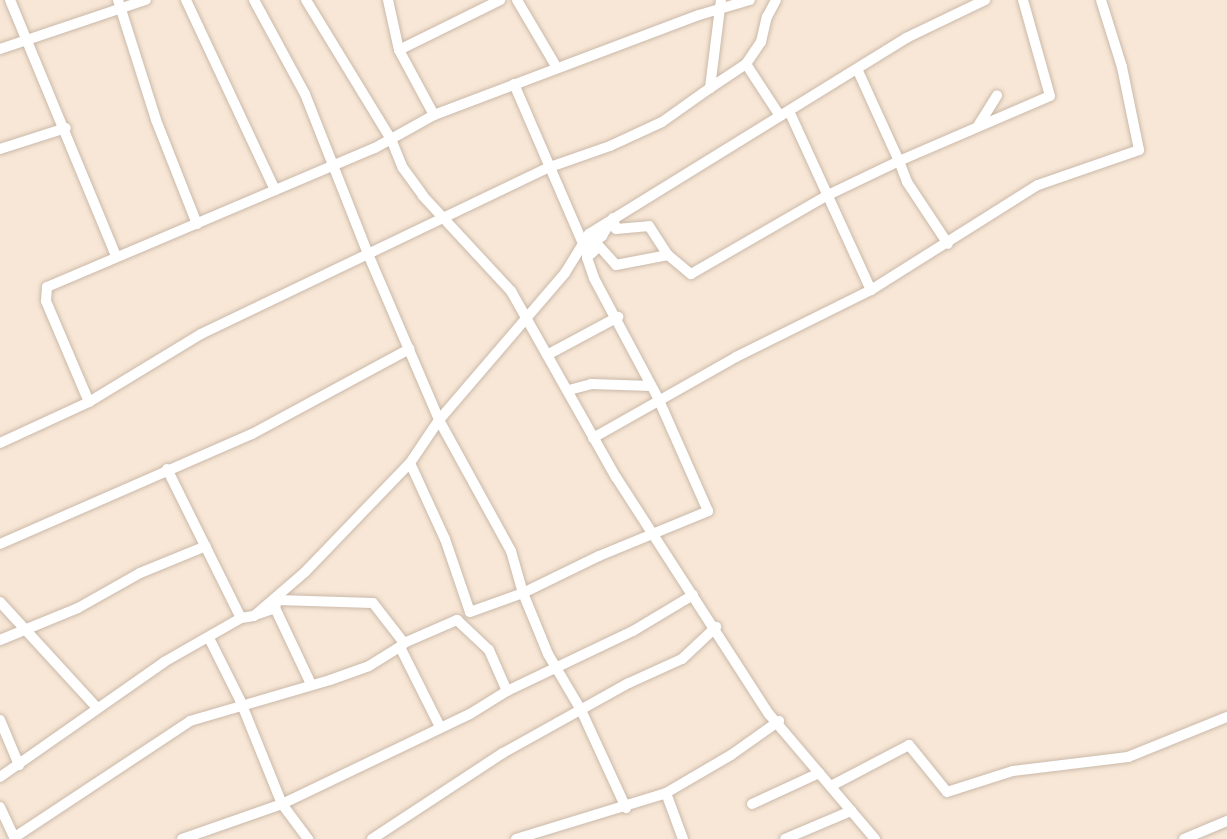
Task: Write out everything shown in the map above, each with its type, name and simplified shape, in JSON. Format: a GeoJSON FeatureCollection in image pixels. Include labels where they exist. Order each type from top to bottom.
{"type":"FeatureCollection","features":[{"type":"Feature","properties":{"kind":"street"},"geometry":{"type":"LineString","coordinates":[[10,0],[25,41],[66,129],[116,256]]}},
{"type":"Feature","properties":{"kind":"street"},"geometry":{"type":"LineString","coordinates":[[0,49],[120,4],[146,0]]}},
{"type":"Feature","properties":{"kind":"street"},"geometry":{"type":"LineString","coordinates":[[186,0],[275,190]]}},
{"type":"Feature","properties":{"kind":"street"},"geometry":{"type":"LineString","coordinates":[[254,0],[305,94],[368,254],[440,420],[511,551],[523,593],[556,670],[580,710],[626,808]]}},
{"type":"Feature","properties":{"kind":"street"},"geometry":{"type":"LineString","coordinates":[[306,0],[391,139],[403,168],[443,217],[511,291],[526,321],[569,390],[593,438],[654,536],[716,627],[769,714],[779,721],[875,839]]}},
{"type":"Feature","properties":{"kind":"street"},"geometry":{"type":"LineString","coordinates":[[388,0],[399,50],[434,115]]}},
{"type":"Feature","properties":{"kind":"street"},"geometry":{"type":"LineString","coordinates":[[399,50],[500,0]]}},
{"type":"Feature","properties":{"kind":"street"},"geometry":{"type":"LineString","coordinates":[[517,0],[557,68]]}},
{"type":"Feature","properties":{"kind":"street"},"geometry":{"type":"LineString","coordinates":[[89,402],[44,292],[47,287],[391,139],[434,115],[719,5],[750,0]]}},
{"type":"Feature","properties":{"kind":"street"},"geometry":{"type":"LineString","coordinates":[[0,443],[89,402],[201,334],[550,167],[610,146],[662,122],[746,64],[761,42],[767,17],[776,0]]}},
{"type":"Feature","properties":{"kind":"street"},"geometry":{"type":"LineString","coordinates":[[254,616],[305,572],[410,463],[440,420],[565,273],[582,241],[613,218],[689,175],[784,113],[858,71],[923,28],[985,0]]}},
{"type":"Feature","properties":{"kind":"street"},"geometry":{"type":"LineString","coordinates":[[613,218],[616,229],[648,226],[668,255],[691,274],[826,196],[899,161],[1050,96],[1023,0]]}},
{"type":"Feature","properties":{"kind":"street"},"geometry":{"type":"LineString","coordinates":[[593,438],[658,398],[871,290],[948,244],[1038,185],[1139,150],[1122,67],[1101,0]]}},
{"type":"Feature","properties":{"kind":"street"},"geometry":{"type":"LineString","coordinates":[[120,4],[156,120],[197,224]]}},
{"type":"Feature","properties":{"kind":"street"},"geometry":{"type":"LineString","coordinates":[[710,88],[719,5]]}},
{"type":"Feature","properties":{"kind":"street"},"geometry":{"type":"LineString","coordinates":[[746,64],[784,113],[871,290]]}},
{"type":"Feature","properties":{"kind":"street"},"geometry":{"type":"LineString","coordinates":[[858,71],[907,182],[948,244]]}},
{"type":"Feature","properties":{"kind":"street"},"geometry":{"type":"LineString","coordinates":[[514,84],[582,241]]}},
{"type":"Feature","properties":{"kind":"street"},"geometry":{"type":"LineString","coordinates":[[978,127],[997,95]]}},
{"type":"Feature","properties":{"kind":"street"},"geometry":{"type":"LineString","coordinates":[[0,149],[66,129]]}},
{"type":"Feature","properties":{"kind":"street"},"geometry":{"type":"LineString","coordinates":[[410,463],[445,539],[470,612],[523,593],[599,556],[654,536],[708,511],[658,398],[618,317],[594,278],[587,258],[587,247],[602,236],[613,218]]}},
{"type":"Feature","properties":{"kind":"street"},"geometry":{"type":"LineString","coordinates":[[587,258],[599,246],[616,265],[668,255]]}},
{"type":"Feature","properties":{"kind":"street"},"geometry":{"type":"LineString","coordinates":[[547,355],[618,317]]}},
{"type":"Feature","properties":{"kind":"street"},"geometry":{"type":"LineString","coordinates":[[0,544],[117,495],[167,469],[252,434],[409,350]]}},
{"type":"Feature","properties":{"kind":"street"},"geometry":{"type":"LineString","coordinates":[[569,390],[591,384],[651,386]]}},
{"type":"Feature","properties":{"kind":"street"},"geometry":{"type":"LineString","coordinates":[[167,469],[241,618]]}},
{"type":"Feature","properties":{"kind":"street"},"geometry":{"type":"LineString","coordinates":[[0,640],[26,631],[140,573],[206,546]]}},
{"type":"Feature","properties":{"kind":"street"},"geometry":{"type":"LineString","coordinates":[[182,839],[282,804],[440,727],[507,691],[556,670],[693,595]]}},
{"type":"Feature","properties":{"kind":"street"},"geometry":{"type":"LineString","coordinates":[[311,684],[275,608],[277,600],[373,603],[404,643],[457,620]]}},
{"type":"Feature","properties":{"kind":"street"},"geometry":{"type":"LineString","coordinates":[[0,602],[26,631],[40,642],[96,708]]}},
{"type":"Feature","properties":{"kind":"street"},"geometry":{"type":"LineString","coordinates":[[0,777],[164,662],[241,618],[275,608]]}},
{"type":"Feature","properties":{"kind":"street"},"geometry":{"type":"LineString","coordinates":[[457,620],[489,650],[507,691]]}},
{"type":"Feature","properties":{"kind":"street"},"geometry":{"type":"LineString","coordinates":[[0,807],[15,838],[164,736],[190,721],[369,666],[400,647],[457,620]]}},
{"type":"Feature","properties":{"kind":"street"},"geometry":{"type":"LineString","coordinates":[[372,839],[503,753],[580,710],[682,659],[716,627]]}},
{"type":"Feature","properties":{"kind":"street"},"geometry":{"type":"LineString","coordinates":[[209,638],[282,804],[308,839]]}},
{"type":"Feature","properties":{"kind":"street"},"geometry":{"type":"LineString","coordinates":[[400,647],[440,727]]}},
{"type":"Feature","properties":{"kind":"street"},"geometry":{"type":"LineString","coordinates":[[831,786],[909,745],[946,792],[1013,771],[1128,757],[1227,717]]}},
{"type":"Feature","properties":{"kind":"street"},"geometry":{"type":"LineString","coordinates":[[0,720],[19,765]]}},
{"type":"Feature","properties":{"kind":"street"},"geometry":{"type":"LineString","coordinates":[[516,839],[626,808],[666,793],[731,755],[779,721]]}},
{"type":"Feature","properties":{"kind":"street"},"geometry":{"type":"LineString","coordinates":[[752,804],[819,773]]}},
{"type":"Feature","properties":{"kind":"street"},"geometry":{"type":"LineString","coordinates":[[666,793],[683,839]]}},
{"type":"Feature","properties":{"kind":"street"},"geometry":{"type":"LineString","coordinates":[[785,839],[851,810]]}},
{"type":"Feature","properties":{"kind":"street"},"geometry":{"type":"LineString","coordinates":[[1184,839],[1227,821]]}}]}
